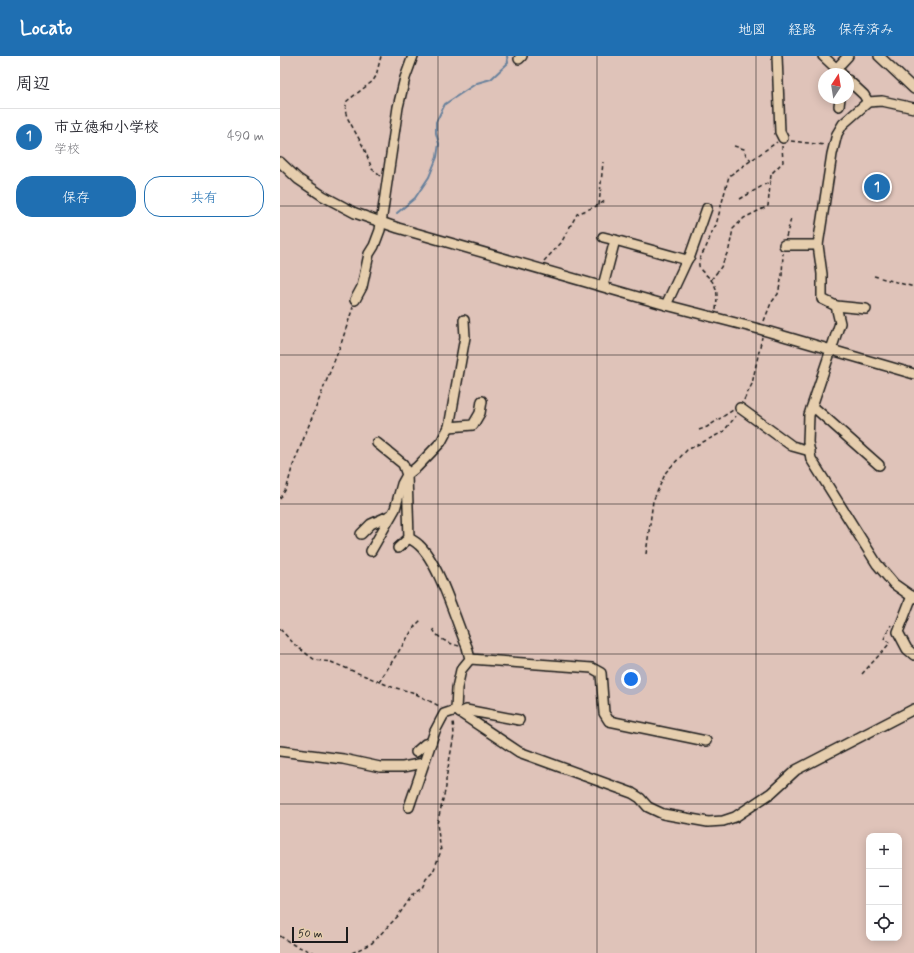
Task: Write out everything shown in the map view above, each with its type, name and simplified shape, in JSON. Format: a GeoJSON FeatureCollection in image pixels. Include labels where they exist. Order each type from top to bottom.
{"type":"FeatureCollection","features":[{"type":"Feature","properties":{"kind":"street"},"geometry":{"type":"LineString","coordinates":[[355,300],[362,286],[369,254],[374,246],[380,230],[398,107],[405,78],[413,56]]}},
{"type":"Feature","properties":{"kind":"street"},"geometry":{"type":"LineString","coordinates":[[777,56],[780,132],[783,138]]}},
{"type":"Feature","properties":{"kind":"street"},"geometry":{"type":"LineString","coordinates":[[823,56],[835,68]]}},
{"type":"Feature","properties":{"kind":"street"},"geometry":{"type":"LineString","coordinates":[[842,68],[848,56]]}},
{"type":"Feature","properties":{"kind":"street"},"geometry":{"type":"LineString","coordinates":[[879,56],[914,89]]}},
{"type":"Feature","properties":{"kind":"street"},"geometry":{"type":"LineString","coordinates":[[854,86],[864,95],[868,102]]}},
{"type":"Feature","properties":{"kind":"street"},"geometry":{"type":"LineString","coordinates":[[866,309],[836,306],[822,299],[822,274],[818,245],[832,154],[837,134],[843,124],[868,102],[882,101],[914,108]]}},
{"type":"Feature","properties":{"kind":"street"},"geometry":{"type":"LineString","coordinates":[[280,162],[298,179],[324,196],[355,213],[381,222],[666,305],[763,330],[914,374]]}},
{"type":"Feature","properties":{"kind":"street"},"geometry":{"type":"LineString","coordinates":[[666,305],[690,256],[707,208]]}},
{"type":"Feature","properties":{"kind":"street"},"geometry":{"type":"LineString","coordinates":[[603,237],[687,260]]}},
{"type":"Feature","properties":{"kind":"street"},"geometry":{"type":"LineString","coordinates":[[603,286],[615,240]]}},
{"type":"Feature","properties":{"kind":"street"},"geometry":{"type":"LineString","coordinates":[[784,245],[818,245]]}},
{"type":"Feature","properties":{"kind":"street"},"geometry":{"type":"LineString","coordinates":[[836,306],[840,322],[809,415],[808,442],[811,459],[877,564],[894,584],[913,597],[898,632],[907,649],[914,655]]}},
{"type":"Feature","properties":{"kind":"street"},"geometry":{"type":"LineString","coordinates":[[372,551],[377,538],[388,523],[395,509],[402,484],[407,475],[418,467],[441,442],[449,428],[465,336],[464,320]]}},
{"type":"Feature","properties":{"kind":"street"},"geometry":{"type":"LineString","coordinates":[[449,428],[473,426],[480,413],[482,401]]}},
{"type":"Feature","properties":{"kind":"street"},"geometry":{"type":"LineString","coordinates":[[740,408],[792,446],[810,451]]}},
{"type":"Feature","properties":{"kind":"street"},"geometry":{"type":"LineString","coordinates":[[811,409],[818,410],[879,465]]}},
{"type":"Feature","properties":{"kind":"street"},"geometry":{"type":"LineString","coordinates":[[377,443],[403,464],[407,475],[409,538],[398,548]]}},
{"type":"Feature","properties":{"kind":"street"},"geometry":{"type":"LineString","coordinates":[[361,534],[371,524],[391,515]]}},
{"type":"Feature","properties":{"kind":"street"},"geometry":{"type":"LineString","coordinates":[[409,538],[419,545],[439,577],[470,659]]}},
{"type":"Feature","properties":{"kind":"street"},"geometry":{"type":"LineString","coordinates":[[458,712],[457,688],[461,670],[470,659]]}},
{"type":"Feature","properties":{"kind":"street"},"geometry":{"type":"LineString","coordinates":[[470,659],[592,668],[600,673],[604,713],[609,721],[706,741]]}},
{"type":"Feature","properties":{"kind":"street"},"geometry":{"type":"LineString","coordinates":[[458,712],[519,752],[632,793],[648,806],[663,814],[708,822],[722,821],[735,817],[771,792],[796,770],[914,709]]}},
{"type":"Feature","properties":{"kind":"street"},"geometry":{"type":"LineString","coordinates":[[410,807],[431,743],[444,714],[466,710],[519,720]]}},
{"type":"Feature","properties":{"kind":"street"},"geometry":{"type":"LineString","coordinates":[[416,752],[426,744],[431,743]]}},
{"type":"Feature","properties":{"kind":"street"},"geometry":{"type":"LineString","coordinates":[[280,751],[343,759],[380,767],[403,767],[424,763]]}},
{"type":"Feature","properties":{"kind":"path"},"geometry":{"type":"LineString","coordinates":[[381,56],[376,76],[347,101],[345,110],[347,117],[364,148],[372,169],[388,181]]}},
{"type":"Feature","properties":{"kind":"path"},"geometry":{"type":"LineString","coordinates":[[783,138],[791,141],[825,145]]}},
{"type":"Feature","properties":{"kind":"path"},"geometry":{"type":"LineString","coordinates":[[716,318],[717,289],[701,269],[699,264],[711,232],[716,225],[729,176],[783,138]]}},
{"type":"Feature","properties":{"kind":"path"},"geometry":{"type":"LineString","coordinates":[[711,280],[721,267],[729,250],[733,229],[744,218],[768,206],[771,174],[783,162],[783,138]]}},
{"type":"Feature","properties":{"kind":"path"},"geometry":{"type":"LineString","coordinates":[[734,146],[744,149],[746,155],[751,161]]}},
{"type":"Feature","properties":{"kind":"path"},"geometry":{"type":"LineString","coordinates":[[599,205],[603,162]]}},
{"type":"Feature","properties":{"kind":"path"},"geometry":{"type":"LineString","coordinates":[[740,199],[770,181]]}},
{"type":"Feature","properties":{"kind":"path"},"geometry":{"type":"LineString","coordinates":[[536,267],[561,243],[577,214],[599,205],[606,200]]}},
{"type":"Feature","properties":{"kind":"path"},"geometry":{"type":"LineString","coordinates":[[646,554],[653,501],[666,472],[687,450],[723,432],[740,408],[752,384],[765,320],[771,303],[778,294],[782,276],[784,245],[791,219]]}},
{"type":"Feature","properties":{"kind":"path"},"geometry":{"type":"LineString","coordinates":[[874,276],[914,287]]}},
{"type":"Feature","properties":{"kind":"path"},"geometry":{"type":"LineString","coordinates":[[280,500],[287,487],[292,468],[341,344],[355,300]]}},
{"type":"Feature","properties":{"kind":"path"},"geometry":{"type":"LineString","coordinates":[[699,430],[707,427],[733,410],[740,408]]}},
{"type":"Feature","properties":{"kind":"path"},"geometry":{"type":"LineString","coordinates":[[379,682],[415,626],[422,619]]}},
{"type":"Feature","properties":{"kind":"path"},"geometry":{"type":"LineString","coordinates":[[862,674],[890,643],[884,639],[894,620]]}},
{"type":"Feature","properties":{"kind":"path"},"geometry":{"type":"LineString","coordinates":[[433,629],[436,634],[449,643],[466,647]]}},
{"type":"Feature","properties":{"kind":"path"},"geometry":{"type":"LineString","coordinates":[[280,936],[294,945],[314,953]]}},
{"type":"Feature","properties":{"kind":"waterway"},"geometry":{"type":"LineString","coordinates":[[397,213],[415,198],[429,177],[437,157],[439,144],[436,133],[436,122],[445,104],[477,83],[491,79],[508,63],[507,56]]}},
{"type":"Feature","properties":{"kind":"place","name":"市立徳和小学校"},"geometry":{"type":"Point","coordinates":[877,187]}}]}
